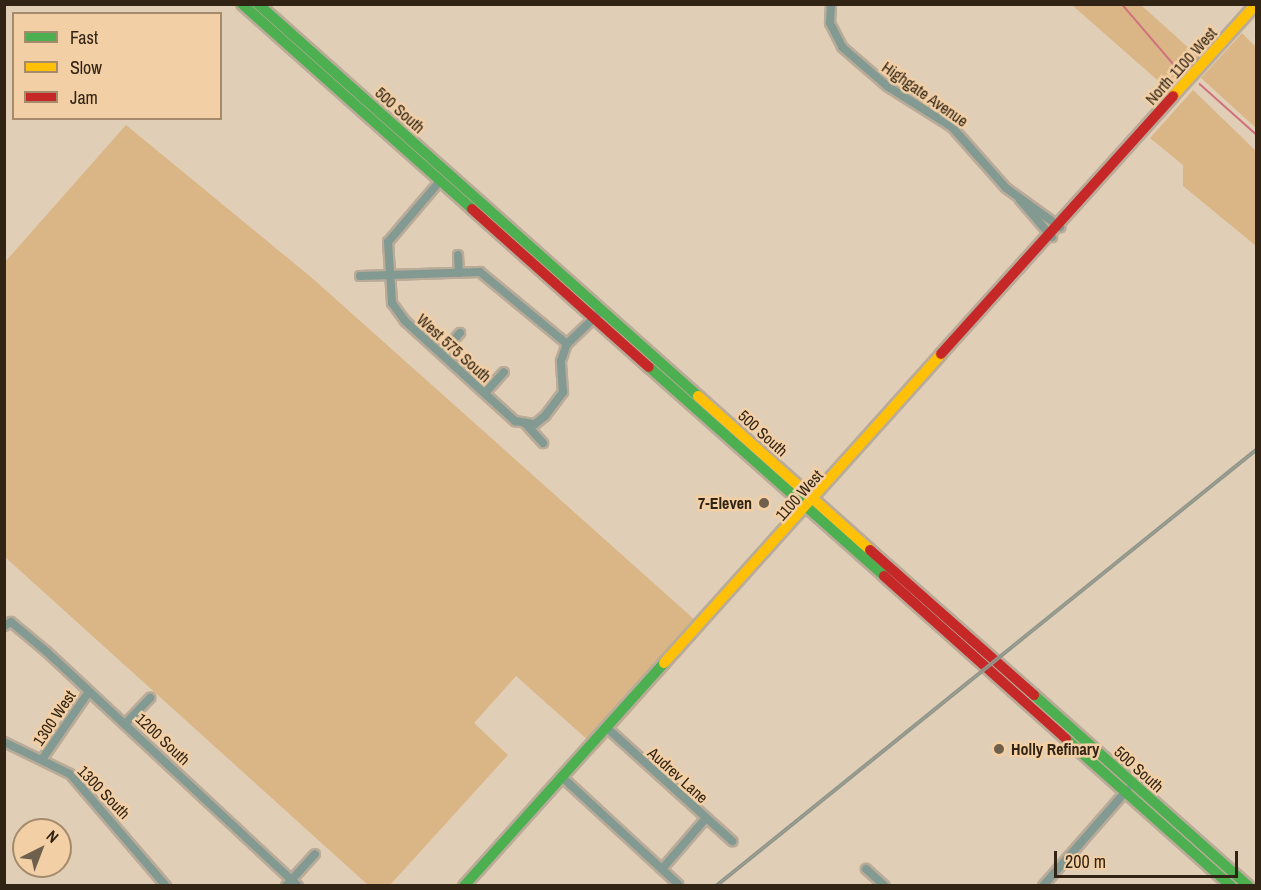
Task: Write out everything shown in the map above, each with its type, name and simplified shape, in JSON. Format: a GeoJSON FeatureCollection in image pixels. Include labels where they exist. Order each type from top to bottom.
{"type":"FeatureCollection","features":[{"type":"Feature","properties":{"kind":"main road","name":"500 South"},"geometry":{"type":"LineString","coordinates":[[242,4],[440,181],[599,314]]}},
{"type":"Feature","properties":{"kind":"main road","name":"500 South"},"geometry":{"type":"LineString","coordinates":[[258,4],[599,314],[1129,788],[1231,885]]}},
{"type":"Feature","properties":{"kind":"main road","name":"North 1100 West"},"geometry":{"type":"LineString","coordinates":[[1152,121],[1256,4]]}},
{"type":"Feature","properties":{"kind":"main road","name":"1100 West"},"geometry":{"type":"LineString","coordinates":[[464,885],[1052,237],[1152,121]]}},
{"type":"Feature","properties":{"kind":"main road","name":"500 South"},"geometry":{"type":"LineString","coordinates":[[1129,788],[1248,885]]}},
{"type":"Feature","properties":{"kind":"street","name":"Highgate Avenue"},"geometry":{"type":"LineString","coordinates":[[831,4],[830,23],[842,47],[887,86],[952,127],[1052,237]]}},
{"type":"Feature","properties":{"kind":"street","name":"West 575 South"},"geometry":{"type":"LineString","coordinates":[[440,181],[388,242],[389,276],[396,312],[485,393],[525,423],[543,443]]}},
{"type":"Feature","properties":{"kind":"street","name":"Highgate Avenue"},"geometry":{"type":"LineString","coordinates":[[1020,200],[1060,227]]}},
{"type":"Feature","properties":{"kind":"street"},"geometry":{"type":"LineString","coordinates":[[458,255],[459,273]]}},
{"type":"Feature","properties":{"kind":"street"},"geometry":{"type":"LineString","coordinates":[[360,276],[459,273],[488,276],[567,344]]}},
{"type":"Feature","properties":{"kind":"street"},"geometry":{"type":"LineString","coordinates":[[525,423],[545,416],[563,392],[561,361],[567,344],[599,314]]}},
{"type":"Feature","properties":{"kind":"street"},"geometry":{"type":"LineString","coordinates":[[442,353],[460,333]]}},
{"type":"Feature","properties":{"kind":"street"},"geometry":{"type":"LineString","coordinates":[[485,393],[504,372]]}},
{"type":"Feature","properties":{"kind":"street","name":"1200 South"},"geometry":{"type":"LineString","coordinates":[[4,626],[11,622],[88,693],[126,723],[292,884]]}},
{"type":"Feature","properties":{"kind":"street","name":"1300 West"},"geometry":{"type":"LineString","coordinates":[[44,759],[88,693]]}},
{"type":"Feature","properties":{"kind":"street"},"geometry":{"type":"LineString","coordinates":[[126,723],[150,698]]}},
{"type":"Feature","properties":{"kind":"street","name":"Audrev Lane"},"geometry":{"type":"LineString","coordinates":[[607,728],[732,841]]}},
{"type":"Feature","properties":{"kind":"street","name":"1300 South"},"geometry":{"type":"LineString","coordinates":[[4,742],[44,759],[94,798],[166,885]]}},
{"type":"Feature","properties":{"kind":"street"},"geometry":{"type":"LineString","coordinates":[[562,777],[678,884]]}},
{"type":"Feature","properties":{"kind":"street"},"geometry":{"type":"LineString","coordinates":[[1043,885],[1129,788]]}},
{"type":"Feature","properties":{"kind":"street"},"geometry":{"type":"LineString","coordinates":[[662,869],[706,818]]}},
{"type":"Feature","properties":{"kind":"street"},"geometry":{"type":"LineString","coordinates":[[292,884],[315,854]]}},
{"type":"Feature","properties":{"kind":"street"},"geometry":{"type":"LineString","coordinates":[[866,869],[885,885]]}},
{"type":"Feature","properties":{"kind":"shaded area"},"geometry":{"type":"Polygon","coordinates":[[[1072,5],[1141,5],[1201,59],[1172,93],[1072,5]]]}},
{"type":"Feature","properties":{"kind":"shaded area"},"geometry":{"type":"Polygon","coordinates":[[[1242,33],[1256,47],[1256,128],[1201,78],[1242,33]]]}},
{"type":"Feature","properties":{"kind":"shaded area"},"geometry":{"type":"Polygon","coordinates":[[[1193,90],[1256,151],[1256,253],[1255,245],[1183,186],[1183,165],[1150,138],[1193,90]]]}},
{"type":"Feature","properties":{"kind":"shaded area"},"geometry":{"type":"Polygon","coordinates":[[[126,125],[312,278],[705,629],[598,749],[516,676],[474,723],[508,755],[390,885],[368,885],[5,557],[5,262],[126,125]]]}},
{"type":"Feature","properties":{"kind":"waterway"},"geometry":{"type":"LineString","coordinates":[[1122,4],[1182,74]]}},
{"type":"Feature","properties":{"kind":"waterway"},"geometry":{"type":"LineString","coordinates":[[1200,84],[1256,134]]}},
{"type":"Feature","properties":{"kind":"railway"},"geometry":{"type":"LineString","coordinates":[[716,886],[1256,450]]}},
{"type":"Feature","properties":{"kind":"traffic: fast"},"geometry":{"type":"LineString","coordinates":[[242,4],[472,209]]}},
{"type":"Feature","properties":{"kind":"traffic: fast"},"geometry":{"type":"LineString","coordinates":[[258,4],[698,396]]}},
{"type":"Feature","properties":{"kind":"traffic: fast"},"geometry":{"type":"LineString","coordinates":[[649,367],[884,576]]}},
{"type":"Feature","properties":{"kind":"traffic: fast"},"geometry":{"type":"LineString","coordinates":[[464,886],[664,663]]}},
{"type":"Feature","properties":{"kind":"traffic: fast"},"geometry":{"type":"LineString","coordinates":[[1034,695],[1248,886]]}},
{"type":"Feature","properties":{"kind":"traffic: fast"},"geometry":{"type":"LineString","coordinates":[[1066,739],[1231,886]]}},
{"type":"Feature","properties":{"kind":"traffic: slow"},"geometry":{"type":"LineString","coordinates":[[1173,96],[1256,4]]}},
{"type":"Feature","properties":{"kind":"traffic: slow"},"geometry":{"type":"LineString","coordinates":[[664,663],[941,354]]}},
{"type":"Feature","properties":{"kind":"traffic: slow"},"geometry":{"type":"LineString","coordinates":[[698,396],[870,550]]}},
{"type":"Feature","properties":{"kind":"traffic: jam"},"geometry":{"type":"LineString","coordinates":[[941,354],[1173,96]]}},
{"type":"Feature","properties":{"kind":"traffic: jam"},"geometry":{"type":"LineString","coordinates":[[472,209],[649,367]]}},
{"type":"Feature","properties":{"kind":"traffic: jam"},"geometry":{"type":"LineString","coordinates":[[870,550],[1034,695]]}},
{"type":"Feature","properties":{"kind":"traffic: jam"},"geometry":{"type":"LineString","coordinates":[[884,576],[1066,739]]}},
{"type":"Feature","properties":{"kind":"place","name":"7-Eleven"},"geometry":{"type":"Point","coordinates":[764,503]}},
{"type":"Feature","properties":{"kind":"place","name":"Holly Refinary"},"geometry":{"type":"Point","coordinates":[999,749]}}]}
